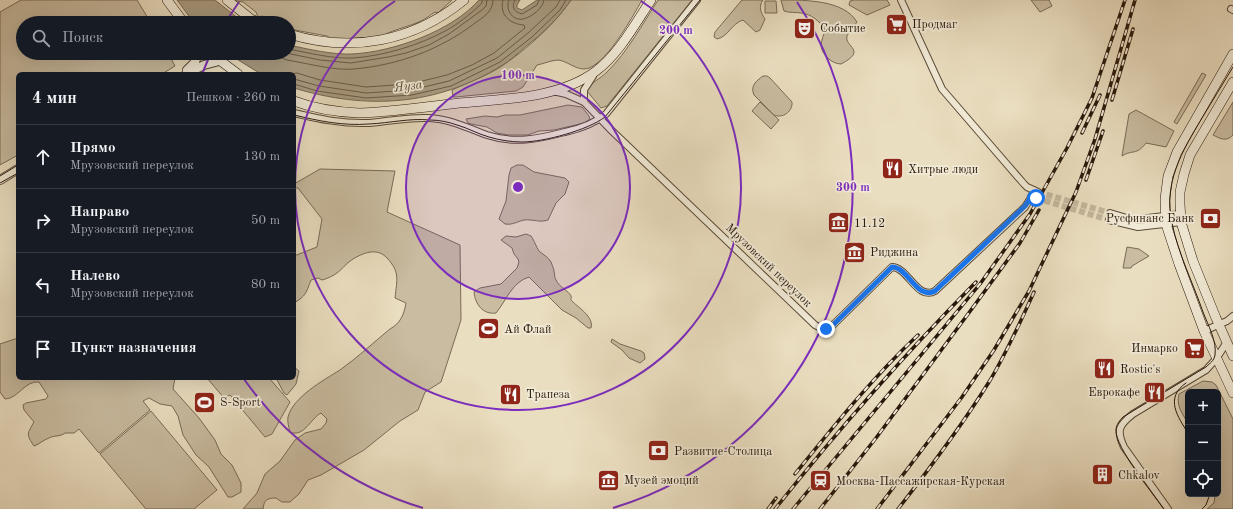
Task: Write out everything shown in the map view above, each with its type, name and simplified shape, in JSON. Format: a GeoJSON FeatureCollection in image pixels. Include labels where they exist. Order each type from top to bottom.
{"type":"FeatureCollection","features":[{"type":"Feature","properties":{"kind":"main road"},"geometry":{"type":"LineString","coordinates":[[167,0],[179,16]]}},
{"type":"Feature","properties":{"kind":"main road"},"geometry":{"type":"LineString","coordinates":[[227,0],[247,16]]}},
{"type":"Feature","properties":{"kind":"main road"},"geometry":{"type":"LineString","coordinates":[[296,36],[327,43],[373,42],[398,36],[443,16],[464,0]]}},
{"type":"Feature","properties":{"kind":"main road"},"geometry":{"type":"LineString","coordinates":[[296,102],[319,108],[359,113],[487,100],[552,91],[577,82],[596,71],[612,56],[651,0]]}},
{"type":"Feature","properties":{"kind":"main road"},"geometry":{"type":"LineString","coordinates":[[1233,54],[1205,100],[1171,166],[1165,196],[1164,222],[1204,331],[1233,393]]}},
{"type":"Feature","properties":{"kind":"main road"},"geometry":{"type":"LineString","coordinates":[[219,61],[235,72]]}},
{"type":"Feature","properties":{"kind":"main road"},"geometry":{"type":"LineString","coordinates":[[1233,82],[1190,156],[1180,192],[1181,218],[1193,261],[1233,356]]}},
{"type":"Feature","properties":{"kind":"street"},"geometry":{"type":"LineString","coordinates":[[443,16],[455,0]]}},
{"type":"Feature","properties":{"kind":"street"},"geometry":{"type":"LineString","coordinates":[[296,113],[341,122],[368,123],[414,118],[436,119],[458,123],[499,138],[521,140],[540,138],[568,131],[588,125],[600,119],[611,108],[697,0]]}},
{"type":"Feature","properties":{"kind":"street","name":"Мрузовский переулок"},"geometry":{"type":"LineString","coordinates":[[552,91],[566,94],[584,102],[796,307],[816,325],[826,329],[832,326],[892,267],[899,269],[923,292],[929,294],[935,291],[1025,206],[1035,194],[1024,184],[942,89],[901,0]]}},
{"type":"Feature","properties":{"kind":"street"},"geometry":{"type":"LineString","coordinates":[[187,72],[196,60]]}},
{"type":"Feature","properties":{"kind":"street"},"geometry":{"type":"LineString","coordinates":[[189,72],[204,64],[219,61]]}},
{"type":"Feature","properties":{"kind":"street"},"geometry":{"type":"LineString","coordinates":[[584,102],[583,98],[586,85],[596,71]]}},
{"type":"Feature","properties":{"kind":"street"},"geometry":{"type":"LineString","coordinates":[[0,180],[16,170]]}},
{"type":"Feature","properties":{"kind":"street"},"geometry":{"type":"LineString","coordinates":[[1110,213],[1130,219],[1149,219],[1164,222]]}},
{"type":"Feature","properties":{"kind":"street"},"geometry":{"type":"LineString","coordinates":[[1109,220],[1138,227],[1181,218]]}},
{"type":"Feature","properties":{"kind":"street"},"geometry":{"type":"LineString","coordinates":[[1204,331],[1219,325],[1233,316]]}},
{"type":"Feature","properties":{"kind":"street"},"geometry":{"type":"LineString","coordinates":[[1168,509],[1124,447],[1120,439],[1119,429],[1122,422],[1206,370],[1216,359],[1227,342]]}},
{"type":"Feature","properties":{"kind":"shaded area"},"geometry":{"type":"Polygon","coordinates":[[[21,0],[137,0],[147,16],[16,16],[16,60],[172,60],[175,66],[165,72],[16,72],[16,156],[0,165],[0,12],[21,0]]]}},
{"type":"Feature","properties":{"kind":"shaded area"},"geometry":{"type":"Polygon","coordinates":[[[235,0],[452,0],[438,13],[435,12],[423,20],[392,31],[378,39],[334,40],[327,36],[296,30],[296,16],[258,16],[256,12],[243,2],[235,0]]]}},
{"type":"Feature","properties":{"kind":"shaded area"},"geometry":{"type":"Polygon","coordinates":[[[571,0],[642,0],[632,18],[609,51],[592,67],[581,69],[558,60],[553,61],[537,65],[523,87],[516,91],[453,97],[452,90],[496,70],[521,52],[549,27],[571,0]]]}},
{"type":"Feature","properties":{"kind":"shaded area"},"geometry":{"type":"Polygon","coordinates":[[[658,0],[692,0],[607,106],[601,108],[587,91],[588,88],[615,64],[634,38],[658,0]]]}},
{"type":"Feature","properties":{"kind":"shaded area"},"geometry":{"type":"Polygon","coordinates":[[[742,0],[763,0],[761,10],[765,19],[760,30],[756,32],[743,20],[736,24],[721,38],[717,39],[714,37],[715,32],[742,0]]]}},
{"type":"Feature","properties":{"kind":"shaded area"},"geometry":{"type":"Polygon","coordinates":[[[781,0],[813,1],[834,5],[851,15],[857,22],[847,36],[847,40],[854,52],[853,55],[841,64],[831,61],[823,53],[821,46],[825,30],[821,24],[815,18],[808,15],[784,11],[781,0]]]}},
{"type":"Feature","properties":{"kind":"shaded area"},"geometry":{"type":"Polygon","coordinates":[[[887,0],[890,5],[867,15],[849,5],[850,1],[887,0]]]}},
{"type":"Feature","properties":{"kind":"shaded area"},"geometry":{"type":"Polygon","coordinates":[[[1031,0],[1049,0],[1052,6],[1040,12],[1031,0]]]}},
{"type":"Feature","properties":{"kind":"shaded area"},"geometry":{"type":"Polygon","coordinates":[[[765,1],[776,1],[777,13],[765,13],[765,1]]]}},
{"type":"Feature","properties":{"kind":"shaded area"},"geometry":{"type":"Polygon","coordinates":[[[1202,73],[1206,75],[1177,124],[1174,122],[1202,73]]]}},
{"type":"Feature","properties":{"kind":"shaded area"},"geometry":{"type":"Polygon","coordinates":[[[763,76],[770,78],[792,102],[791,108],[784,115],[774,115],[754,95],[753,86],[763,76]]]}},
{"type":"Feature","properties":{"kind":"shaded area"},"geometry":{"type":"Polygon","coordinates":[[[760,102],[779,120],[771,129],[752,111],[760,102]]]}},
{"type":"Feature","properties":{"kind":"shaded area"},"geometry":{"type":"Polygon","coordinates":[[[1233,102],[1233,135],[1228,139],[1221,139],[1213,135],[1233,102]]]}},
{"type":"Feature","properties":{"kind":"shaded area"},"geometry":{"type":"Polygon","coordinates":[[[568,105],[582,107],[590,119],[584,123],[554,130],[539,131],[528,135],[508,135],[497,133],[487,127],[468,123],[466,119],[485,116],[497,117],[505,115],[520,115],[568,105]]]}},
{"type":"Feature","properties":{"kind":"shaded area"},"geometry":{"type":"Polygon","coordinates":[[[1136,110],[1174,131],[1166,147],[1146,143],[1140,150],[1122,156],[1129,114],[1136,110]]]}},
{"type":"Feature","properties":{"kind":"shaded area"},"geometry":{"type":"Polygon","coordinates":[[[517,165],[523,165],[534,172],[565,178],[569,182],[565,194],[556,203],[548,220],[524,220],[512,224],[505,224],[499,219],[506,201],[511,168],[517,165]]]}},
{"type":"Feature","properties":{"kind":"shaded area"},"geometry":{"type":"Polygon","coordinates":[[[320,169],[395,171],[387,212],[460,245],[461,320],[441,382],[425,392],[418,410],[400,421],[364,450],[321,475],[308,480],[299,494],[290,502],[282,502],[276,498],[270,498],[264,503],[263,509],[243,509],[257,493],[265,474],[280,461],[295,440],[305,433],[321,429],[326,423],[327,419],[321,413],[317,415],[303,430],[295,433],[290,432],[288,417],[296,403],[302,396],[340,370],[394,327],[403,314],[406,303],[395,298],[397,276],[394,267],[383,255],[374,252],[366,253],[357,257],[350,261],[337,273],[328,278],[322,280],[318,278],[311,280],[305,294],[296,302],[296,255],[317,247],[322,219],[298,188],[296,188],[296,183],[320,169]]]}},
{"type":"Feature","properties":{"kind":"shaded area"},"geometry":{"type":"Polygon","coordinates":[[[526,234],[531,236],[539,251],[550,260],[557,282],[570,294],[572,301],[588,317],[591,328],[588,328],[576,318],[562,310],[529,277],[523,279],[514,287],[496,313],[487,312],[480,308],[476,301],[474,292],[480,288],[501,284],[517,268],[519,262],[512,248],[501,240],[506,236],[516,237],[526,234]]]}},
{"type":"Feature","properties":{"kind":"shaded area"},"geometry":{"type":"Polygon","coordinates":[[[1127,247],[1139,249],[1149,256],[1131,268],[1123,268],[1127,247]]]}},
{"type":"Feature","properties":{"kind":"shaded area"},"geometry":{"type":"Polygon","coordinates":[[[16,339],[16,380],[175,380],[173,389],[199,418],[215,440],[221,454],[232,465],[241,483],[241,492],[232,497],[228,497],[209,467],[196,455],[183,435],[178,416],[172,406],[160,404],[149,398],[143,401],[150,410],[99,453],[79,429],[74,433],[65,433],[51,437],[34,446],[28,434],[34,422],[24,410],[23,405],[46,399],[48,396],[39,382],[34,382],[26,386],[14,396],[5,399],[0,392],[0,344],[16,339]]]}},
{"type":"Feature","properties":{"kind":"shaded area"},"geometry":{"type":"Polygon","coordinates":[[[612,339],[620,344],[641,351],[644,353],[645,359],[640,363],[629,358],[622,350],[611,342],[612,339]]]}},
{"type":"Feature","properties":{"kind":"shaded area"},"geometry":{"type":"Polygon","coordinates":[[[296,369],[299,371],[296,384],[287,395],[284,393],[277,380],[296,380],[296,369]]]}},
{"type":"Feature","properties":{"kind":"shaded area"},"geometry":{"type":"Polygon","coordinates":[[[209,380],[271,380],[290,402],[272,434],[265,437],[230,395],[224,398],[209,380]]]}},
{"type":"Feature","properties":{"kind":"shaded area"},"geometry":{"type":"Polygon","coordinates":[[[1203,381],[1212,382],[1218,389],[1188,389],[1203,381]]]}},
{"type":"Feature","properties":{"kind":"shaded area"},"geometry":{"type":"Polygon","coordinates":[[[1185,391],[1185,418],[1178,402],[1179,394],[1185,391]]]}},
{"type":"Feature","properties":{"kind":"shaded area"},"geometry":{"type":"Polygon","coordinates":[[[1221,395],[1233,419],[1233,509],[1207,509],[1214,503],[1215,497],[1221,497],[1221,395]]]}},
{"type":"Feature","properties":{"kind":"shaded area"},"geometry":{"type":"Polygon","coordinates":[[[151,411],[217,490],[194,509],[146,509],[100,454],[151,411]]]}},
{"type":"Feature","properties":{"kind":"water"},"geometry":{"type":"Polygon","coordinates":[[[177,0],[215,0],[235,16],[189,16],[177,0]]]}},
{"type":"Feature","properties":{"kind":"water","name":"Яуза"},"geometry":{"type":"Polygon","coordinates":[[[479,0],[520,0],[517,8],[522,10],[537,0],[571,0],[544,31],[504,64],[476,79],[451,89],[426,96],[400,100],[374,101],[321,95],[296,89],[296,72],[258,72],[238,60],[296,60],[296,46],[337,54],[352,54],[385,49],[421,38],[454,21],[479,0]]]}},
{"type":"Feature","properties":{"kind":"tunnel"},"geometry":{"type":"LineString","coordinates":[[1038,192],[1110,213]]}},
{"type":"Feature","properties":{"kind":"tunnel"},"geometry":{"type":"LineString","coordinates":[[1036,198],[1109,220]]}},
{"type":"Feature","properties":{"kind":"tram line"},"geometry":{"type":"LineString","coordinates":[[296,115],[340,124],[437,120],[505,141],[522,142],[553,138],[577,131],[605,117],[700,0]]}},
{"type":"Feature","properties":{"kind":"tram line"},"geometry":{"type":"LineString","coordinates":[[1164,509],[1128,459],[1117,438],[1116,428],[1123,417],[1206,367],[1212,362],[1214,357],[1215,344],[1212,333],[1182,257],[1172,223],[1170,195],[1172,181],[1181,155],[1233,67]]}},
{"type":"Feature","properties":{"kind":"tram line"},"geometry":{"type":"LineString","coordinates":[[0,176],[16,166]]}},
{"type":"Feature","properties":{"kind":"tram line"},"geometry":{"type":"LineString","coordinates":[[0,183],[16,174]]}},
{"type":"Feature","properties":{"kind":"tram line"},"geometry":{"type":"LineString","coordinates":[[1185,428],[1177,414],[1174,401],[1179,389],[1186,383]]}},
{"type":"Feature","properties":{"kind":"tram line"},"geometry":{"type":"LineString","coordinates":[[1202,509],[1206,505],[1209,497]]}},
{"type":"Feature","properties":{"kind":"railway"},"geometry":{"type":"LineString","coordinates":[[793,509],[980,284],[1030,214],[1067,148],[1092,98],[1125,0]]}},
{"type":"Feature","properties":{"kind":"railway"},"geometry":{"type":"LineString","coordinates":[[877,509],[962,397],[994,350],[1029,291],[1076,192],[1095,139],[1135,0]]}},
{"type":"Feature","properties":{"kind":"railway"},"geometry":{"type":"LineString","coordinates":[[1112,100],[1133,29]]}},
{"type":"Feature","properties":{"kind":"railway"},"geometry":{"type":"LineString","coordinates":[[1082,133],[1100,95]]}},
{"type":"Feature","properties":{"kind":"railway"},"geometry":{"type":"LineString","coordinates":[[1086,180],[1103,131]]}},
{"type":"Feature","properties":{"kind":"railway"},"geometry":{"type":"LineString","coordinates":[[820,509],[876,438],[971,310],[1020,243],[1039,210]]}},
{"type":"Feature","properties":{"kind":"railway"},"geometry":{"type":"LineString","coordinates":[[775,509],[872,393],[976,282]]}},
{"type":"Feature","properties":{"kind":"railway"},"geometry":{"type":"LineString","coordinates":[[898,509],[945,447],[989,382],[1007,349],[1034,292]]}},
{"type":"Feature","properties":{"kind":"railway"},"geometry":{"type":"LineString","coordinates":[[795,474],[839,420],[885,368],[918,335]]}},
{"type":"Feature","properties":{"kind":"railway"},"geometry":{"type":"LineString","coordinates":[[768,509],[776,498]]}},
{"type":"Feature","properties":{"kind":"place","name":"Продмаг"},"geometry":{"type":"Point","coordinates":[896,24]}},
{"type":"Feature","properties":{"kind":"place","name":"Событие"},"geometry":{"type":"Point","coordinates":[805,28]}},
{"type":"Feature","properties":{"kind":"place","name":"Хитрые люди"},"geometry":{"type":"Point","coordinates":[892,169]}},
{"type":"Feature","properties":{"kind":"place","name":"Русфинанс Банк"},"geometry":{"type":"Point","coordinates":[1210,218]}},
{"type":"Feature","properties":{"kind":"place","name":"11.12"},"geometry":{"type":"Point","coordinates":[838,223]}},
{"type":"Feature","properties":{"kind":"place","name":"Риджина"},"geometry":{"type":"Point","coordinates":[855,252]}},
{"type":"Feature","properties":{"kind":"place","name":"Ай Флай"},"geometry":{"type":"Point","coordinates":[489,329]}},
{"type":"Feature","properties":{"kind":"place","name":"Инмарко"},"geometry":{"type":"Point","coordinates":[1194,348]}},
{"type":"Feature","properties":{"kind":"place","name":"Rostic's"},"geometry":{"type":"Point","coordinates":[1104,369]}},
{"type":"Feature","properties":{"kind":"place","name":"Еврокафе"},"geometry":{"type":"Point","coordinates":[1155,392]}},
{"type":"Feature","properties":{"kind":"place","name":"Трапеза"},"geometry":{"type":"Point","coordinates":[510,394]}},
{"type":"Feature","properties":{"kind":"place","name":"S-Sport"},"geometry":{"type":"Point","coordinates":[205,402]}},
{"type":"Feature","properties":{"kind":"place","name":"Развитие-Столица"},"geometry":{"type":"Point","coordinates":[659,451]}},
{"type":"Feature","properties":{"kind":"place","name":"Chkalov"},"geometry":{"type":"Point","coordinates":[1103,475]}},
{"type":"Feature","properties":{"kind":"place","name":"Музей эмоций"},"geometry":{"type":"Point","coordinates":[609,480]}},
{"type":"Feature","properties":{"kind":"place","name":"Москва-Пассажирская-Курская"},"geometry":{"type":"Point","coordinates":[820,481]}},
{"type":"Feature","properties":{"kind":"route"},"geometry":{"type":"LineString","coordinates":[[826,329],[832,326],[892,267],[899,269],[923,292],[929,294],[932,293],[1025,206],[1031,197],[1036,198]]}}]}
